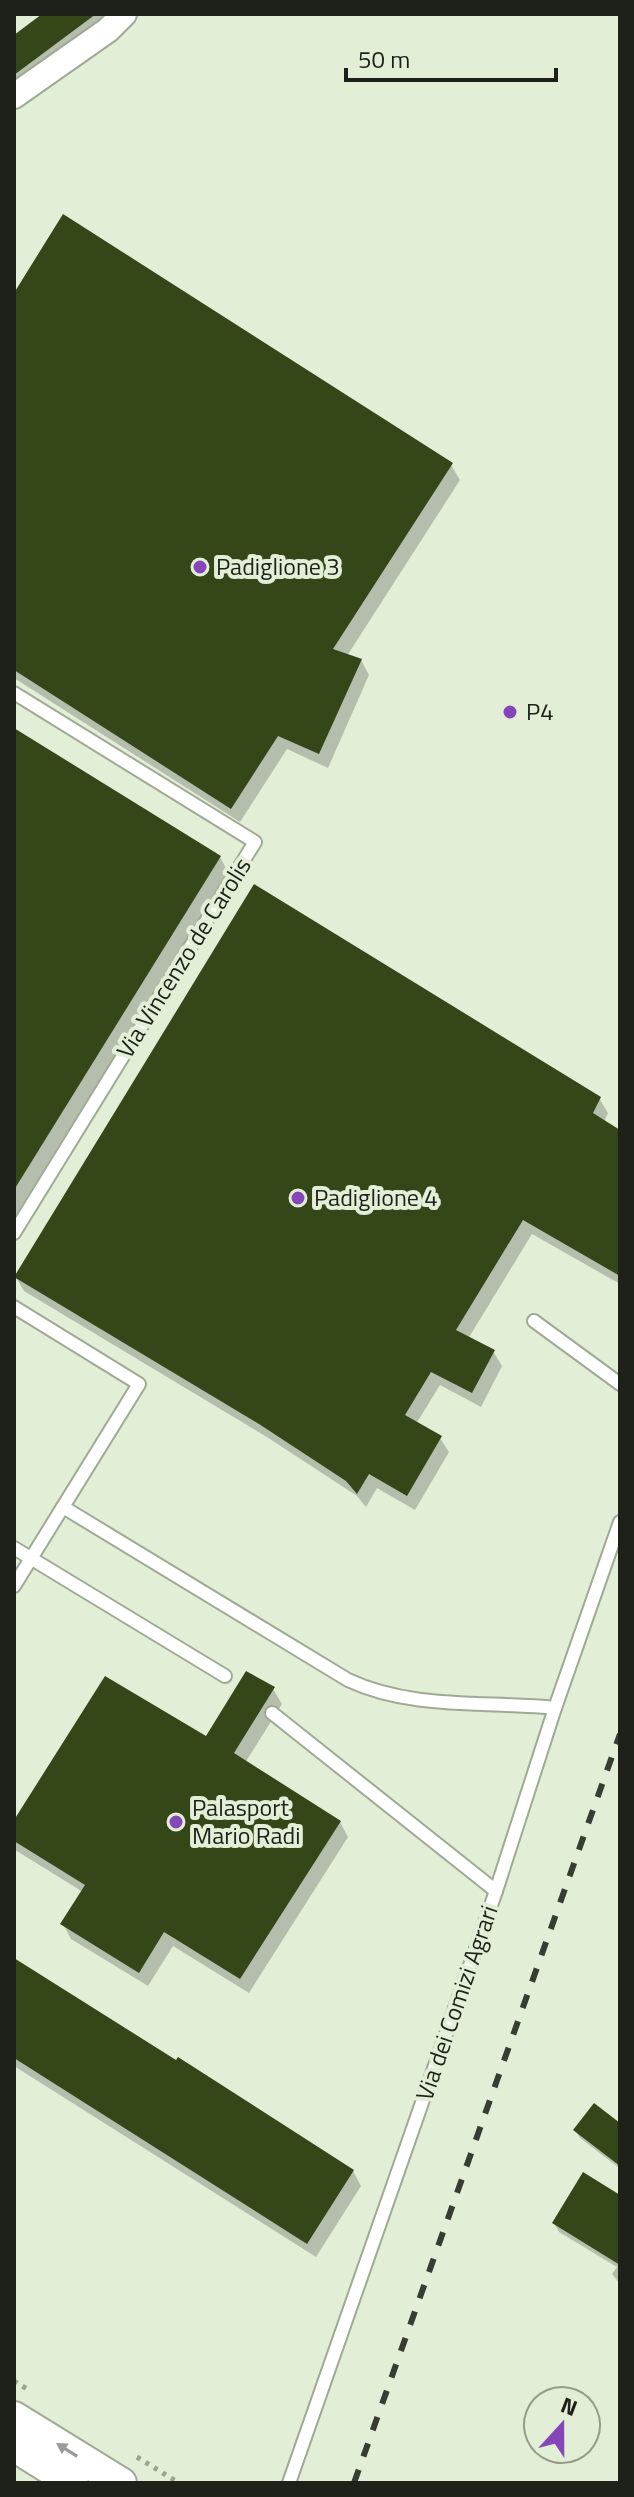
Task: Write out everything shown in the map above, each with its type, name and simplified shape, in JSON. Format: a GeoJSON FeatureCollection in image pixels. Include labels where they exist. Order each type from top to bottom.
{"type":"FeatureCollection","features":[{"type":"Feature","properties":{"kind":"street"},"geometry":{"type":"LineString","coordinates":[[14,96],[108,30],[124,14]]}},
{"type":"Feature","properties":{"kind":"street"},"geometry":{"type":"LineString","coordinates":[[14,2417],[121,2483]]}},
{"type":"Feature","properties":{"kind":"street"},"geometry":{"type":"LineString","coordinates":[[14,2446],[73,2483]]}},
{"type":"Feature","properties":{"kind":"lane","name":"Via Vincenzo de Carolis"},"geometry":{"type":"LineString","coordinates":[[14,693],[255,842],[14,1233]]}},
{"type":"Feature","properties":{"kind":"lane"},"geometry":{"type":"LineString","coordinates":[[14,1307],[139,1384],[14,1586]]}},
{"type":"Feature","properties":{"kind":"lane"},"geometry":{"type":"LineString","coordinates":[[534,1321],[620,1384]]}},
{"type":"Feature","properties":{"kind":"lane"},"geometry":{"type":"LineString","coordinates":[[63,1507],[348,1680],[373,1692],[400,1698],[555,1708]]}},
{"type":"Feature","properties":{"kind":"lane","name":"Via dei Comizi Agrari"},"geometry":{"type":"LineString","coordinates":[[289,2483],[496,1891],[620,1522]]}},
{"type":"Feature","properties":{"kind":"lane"},"geometry":{"type":"LineString","coordinates":[[14,1548],[225,1676]]}},
{"type":"Feature","properties":{"kind":"lane"},"geometry":{"type":"LineString","coordinates":[[272,1713],[496,1891]]}},
{"type":"Feature","properties":{"kind":"building"},"geometry":{"type":"Polygon","coordinates":[[[42,14],[96,14],[14,75],[14,35],[42,14]]]}},
{"type":"Feature","properties":{"kind":"building","name":"Padiglione 3"},"geometry":{"type":"Polygon","coordinates":[[[63,214],[453,463],[333,649],[362,659],[319,754],[278,736],[231,809],[14,670],[14,293],[63,214]]]}},
{"type":"Feature","properties":{"kind":"building"},"geometry":{"type":"Polygon","coordinates":[[[14,728],[221,856],[14,1190],[14,728]]]}},
{"type":"Feature","properties":{"kind":"building","name":"Padiglione 4"},"geometry":{"type":"Polygon","coordinates":[[[254,884],[601,1097],[593,1113],[620,1130],[620,1276],[523,1220],[456,1330],[495,1350],[472,1393],[431,1372],[405,1415],[442,1436],[407,1496],[369,1474],[357,1494],[346,1481],[259,1424],[14,1277],[254,884]]]}},
{"type":"Feature","properties":{"kind":"building"},"geometry":{"type":"Polygon","coordinates":[[[246,1671],[275,1687],[234,1753],[341,1821],[240,1979],[164,1932],[139,1973],[60,1924],[85,1885],[14,1841],[14,1820],[105,1676],[206,1736],[246,1671]]]}},
{"type":"Feature","properties":{"kind":"building"},"geometry":{"type":"Polygon","coordinates":[[[14,1958],[176,2060],[178,2057],[354,2170],[307,2244],[14,2058],[14,1958]]]}},
{"type":"Feature","properties":{"kind":"building"},"geometry":{"type":"Polygon","coordinates":[[[594,2103],[620,2123],[620,2166],[573,2130],[594,2103]]]}},
{"type":"Feature","properties":{"kind":"building"},"geometry":{"type":"Polygon","coordinates":[[[583,2172],[620,2195],[620,2265],[552,2223],[583,2172]]]}},
{"type":"Feature","properties":{"kind":"railway"},"geometry":{"type":"LineString","coordinates":[[354,2483],[620,1734]]}},
{"type":"Feature","properties":{"kind":"place","name":"Padiglione 3"},"geometry":{"type":"Point","coordinates":[200,567]}},
{"type":"Feature","properties":{"kind":"place","name":"P4"},"geometry":{"type":"Point","coordinates":[510,712]}},
{"type":"Feature","properties":{"kind":"place","name":"Padiglione 4"},"geometry":{"type":"Point","coordinates":[298,1198]}},
{"type":"Feature","properties":{"kind":"place","name":"Palasport Mario Radi"},"geometry":{"type":"Point","coordinates":[176,1822]}}]}
